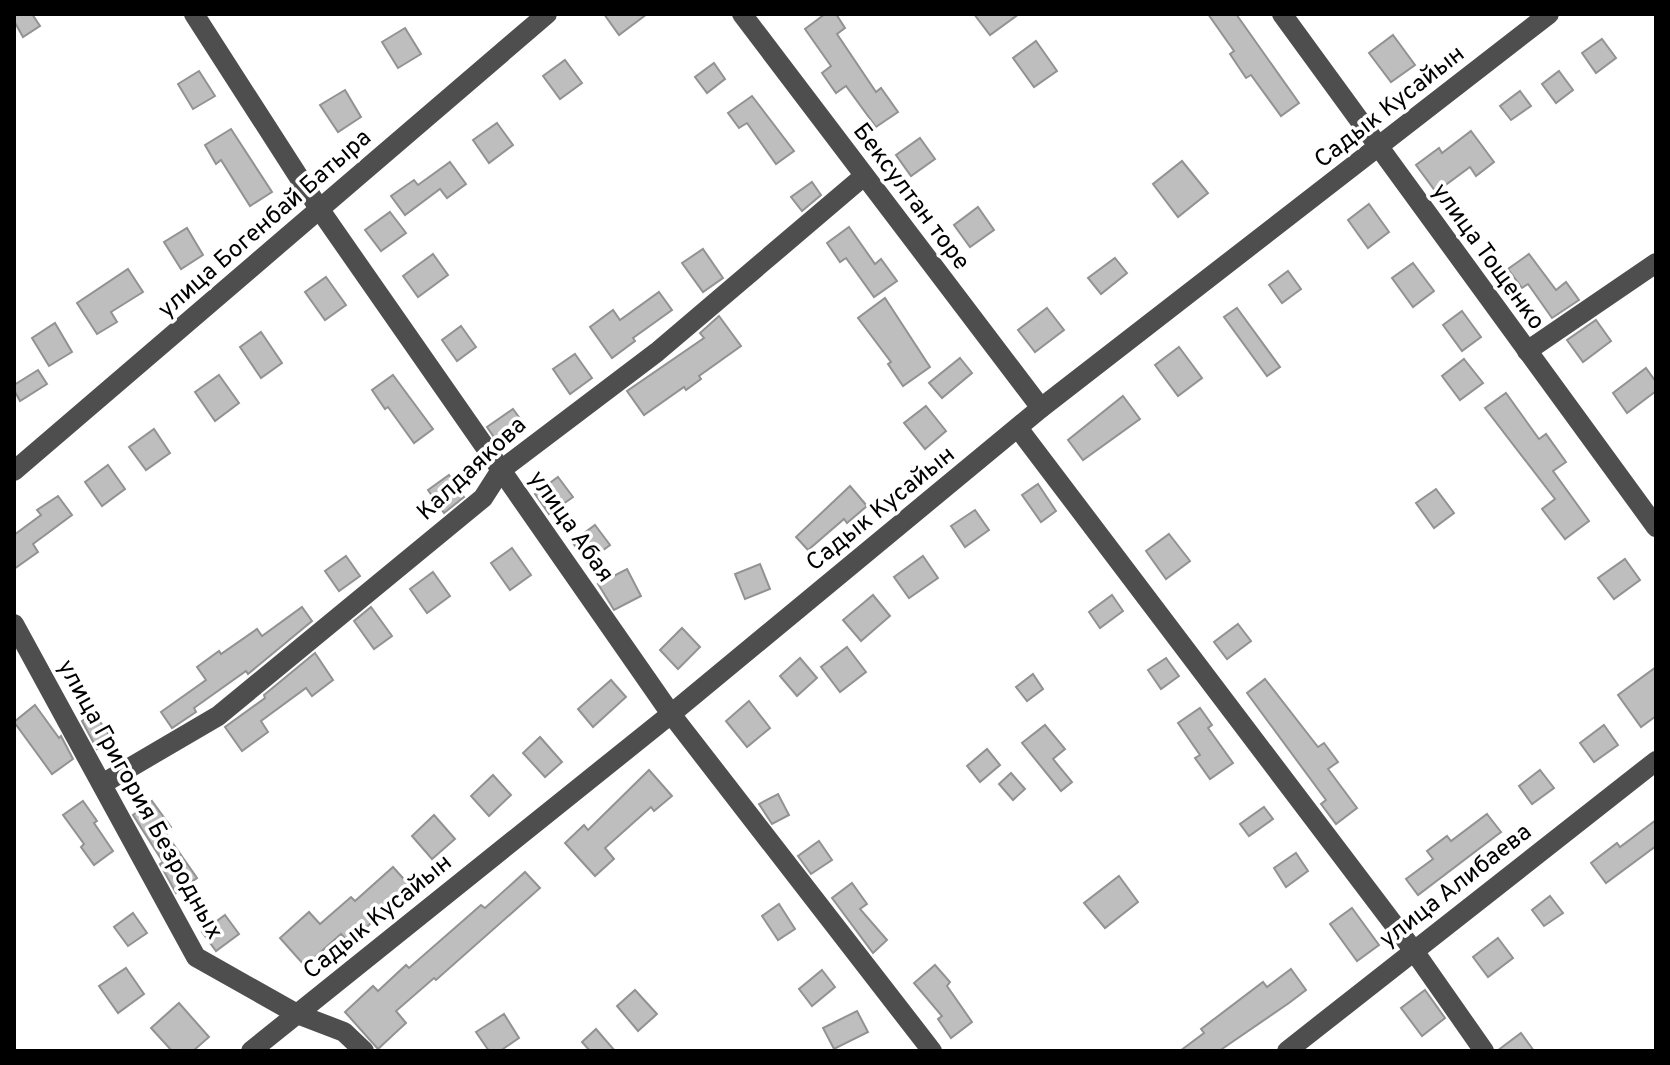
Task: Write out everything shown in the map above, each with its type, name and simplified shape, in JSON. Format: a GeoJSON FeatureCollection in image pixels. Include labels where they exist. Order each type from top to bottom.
{"type":"FeatureCollection","features":[{"type":"Feature","properties":{"kind":"street","name":"улица Абая"},"geometry":{"type":"LineString","coordinates":[[194,14],[320,210],[671,714],[932,1051]]}},
{"type":"Feature","properties":{"kind":"street","name":"улица Богенбай Батыра"},"geometry":{"type":"LineString","coordinates":[[14,471],[547,14]]}},
{"type":"Feature","properties":{"kind":"street","name":"Бексултан торе"},"geometry":{"type":"LineString","coordinates":[[742,14],[1041,408]]}},
{"type":"Feature","properties":{"kind":"street","name":"улица Тощенко"},"geometry":{"type":"LineString","coordinates":[[1282,14],[1656,527]]}},
{"type":"Feature","properties":{"kind":"street","name":"Садык Кусайын"},"geometry":{"type":"LineString","coordinates":[[251,1051],[671,714],[1041,408],[1549,14]]}},
{"type":"Feature","properties":{"kind":"street","name":"Калдаякова"},"geometry":{"type":"LineString","coordinates":[[102,784],[218,716],[483,498],[501,470],[657,352],[864,176]]}},
{"type":"Feature","properties":{"kind":"street"},"geometry":{"type":"LineString","coordinates":[[1527,351],[1656,263]]}},
{"type":"Feature","properties":{"kind":"street"},"geometry":{"type":"LineString","coordinates":[[1018,428],[1414,951],[1484,1051]]}},
{"type":"Feature","properties":{"kind":"street","name":"улица Григория Безродных"},"geometry":{"type":"LineString","coordinates":[[14,624],[196,957],[297,1014],[344,1032],[364,1051]]}},
{"type":"Feature","properties":{"kind":"street","name":"улица Алибаева"},"geometry":{"type":"LineString","coordinates":[[1287,1051],[1656,761]]}},
{"type":"Feature","properties":{"kind":"building"},"geometry":{"type":"Polygon","coordinates":[[[14,14],[32,14],[40,26],[23,37],[14,21],[14,14]]]}},
{"type":"Feature","properties":{"kind":"building"},"geometry":{"type":"Polygon","coordinates":[[[604,14],[647,14],[619,35],[604,14]]]}},
{"type":"Feature","properties":{"kind":"building"},"geometry":{"type":"Polygon","coordinates":[[[825,14],[836,14],[845,28],[837,34],[876,92],[881,88],[898,112],[876,127],[846,86],[836,93],[822,73],[831,66],[805,29],[825,14]]]}},
{"type":"Feature","properties":{"kind":"building"},"geometry":{"type":"Polygon","coordinates":[[[974,14],[1019,14],[990,35],[974,14]]]}},
{"type":"Feature","properties":{"kind":"building"},"geometry":{"type":"Polygon","coordinates":[[[1208,14],[1236,14],[1299,103],[1281,116],[1251,75],[1246,78],[1230,54],[1234,51],[1208,14]]]}},
{"type":"Feature","properties":{"kind":"building"},"geometry":{"type":"Polygon","coordinates":[[[405,28],[421,54],[398,68],[382,42],[405,28]]]}},
{"type":"Feature","properties":{"kind":"building"},"geometry":{"type":"Polygon","coordinates":[[[1393,35],[1415,65],[1391,82],[1369,53],[1393,35]]]}},
{"type":"Feature","properties":{"kind":"building"},"geometry":{"type":"Polygon","coordinates":[[[1602,39],[1616,58],[1596,73],[1582,53],[1602,39]]]}},
{"type":"Feature","properties":{"kind":"building"},"geometry":{"type":"Polygon","coordinates":[[[1036,41],[1057,71],[1034,87],[1013,58],[1036,41]]]}},
{"type":"Feature","properties":{"kind":"building"},"geometry":{"type":"Polygon","coordinates":[[[565,60],[582,83],[560,99],[543,76],[565,60]]]}},
{"type":"Feature","properties":{"kind":"building"},"geometry":{"type":"Polygon","coordinates":[[[714,63],[725,79],[707,93],[695,77],[714,63]]]}},
{"type":"Feature","properties":{"kind":"building"},"geometry":{"type":"Polygon","coordinates":[[[199,71],[215,96],[193,109],[178,84],[199,71]]]}},
{"type":"Feature","properties":{"kind":"building"},"geometry":{"type":"Polygon","coordinates":[[[1559,71],[1573,90],[1556,103],[1542,84],[1559,71]]]}},
{"type":"Feature","properties":{"kind":"building"},"geometry":{"type":"Polygon","coordinates":[[[345,90],[361,117],[338,132],[320,105],[345,90]]]}},
{"type":"Feature","properties":{"kind":"building"},"geometry":{"type":"Polygon","coordinates":[[[1520,91],[1531,106],[1511,120],[1500,106],[1520,91]]]}},
{"type":"Feature","properties":{"kind":"building"},"geometry":{"type":"Polygon","coordinates":[[[752,96],[794,151],[776,164],[747,123],[739,128],[728,113],[752,96]]]}},
{"type":"Feature","properties":{"kind":"building"},"geometry":{"type":"Polygon","coordinates":[[[497,123],[513,145],[489,163],[473,140],[497,123]]]}},
{"type":"Feature","properties":{"kind":"building"},"geometry":{"type":"Polygon","coordinates":[[[231,129],[272,192],[250,206],[221,160],[216,164],[205,145],[231,129]]]}},
{"type":"Feature","properties":{"kind":"building"},"geometry":{"type":"Polygon","coordinates":[[[1471,131],[1494,162],[1476,176],[1470,167],[1436,192],[1416,165],[1439,148],[1442,153],[1471,131]]]}},
{"type":"Feature","properties":{"kind":"building"},"geometry":{"type":"Polygon","coordinates":[[[920,138],[935,159],[911,176],[896,155],[920,138]]]}},
{"type":"Feature","properties":{"kind":"building"},"geometry":{"type":"Polygon","coordinates":[[[1182,161],[1208,193],[1178,217],[1153,184],[1182,161]]]}},
{"type":"Feature","properties":{"kind":"building"},"geometry":{"type":"Polygon","coordinates":[[[450,162],[466,184],[447,198],[440,189],[405,215],[391,196],[414,180],[418,185],[450,162]]]}},
{"type":"Feature","properties":{"kind":"building"},"geometry":{"type":"Polygon","coordinates":[[[812,182],[821,195],[802,211],[791,197],[812,182]]]}},
{"type":"Feature","properties":{"kind":"building"},"geometry":{"type":"Polygon","coordinates":[[[1369,204],[1389,232],[1368,248],[1348,220],[1369,204]]]}},
{"type":"Feature","properties":{"kind":"building"},"geometry":{"type":"Polygon","coordinates":[[[978,207],[994,230],[970,247],[954,225],[978,207]]]}},
{"type":"Feature","properties":{"kind":"building"},"geometry":{"type":"Polygon","coordinates":[[[390,212],[406,233],[381,251],[365,230],[390,212]]]}},
{"type":"Feature","properties":{"kind":"building"},"geometry":{"type":"Polygon","coordinates":[[[849,227],[875,264],[881,259],[897,281],[874,297],[846,258],[840,262],[827,243],[849,227]]]}},
{"type":"Feature","properties":{"kind":"building"},"geometry":{"type":"Polygon","coordinates":[[[187,228],[203,255],[181,269],[164,242],[187,228]]]}},
{"type":"Feature","properties":{"kind":"building"},"geometry":{"type":"Polygon","coordinates":[[[703,249],[723,278],[703,292],[682,263],[703,249]]]}},
{"type":"Feature","properties":{"kind":"building"},"geometry":{"type":"Polygon","coordinates":[[[433,254],[448,275],[418,297],[403,276],[433,254]]]}},
{"type":"Feature","properties":{"kind":"building"},"geometry":{"type":"Polygon","coordinates":[[[1529,254],[1556,290],[1566,282],[1579,300],[1552,318],[1528,284],[1522,288],[1508,269],[1529,254]]]}},
{"type":"Feature","properties":{"kind":"building"},"geometry":{"type":"Polygon","coordinates":[[[1115,258],[1127,273],[1101,294],[1088,278],[1115,258]]]}},
{"type":"Feature","properties":{"kind":"building"},"geometry":{"type":"Polygon","coordinates":[[[1413,263],[1434,291],[1413,307],[1392,278],[1413,263]]]}},
{"type":"Feature","properties":{"kind":"building"},"geometry":{"type":"Polygon","coordinates":[[[128,269],[143,292],[111,312],[117,322],[97,334],[77,303],[128,269]]]}},
{"type":"Feature","properties":{"kind":"building"},"geometry":{"type":"Polygon","coordinates":[[[1288,271],[1301,289],[1282,303],[1269,285],[1288,271]]]}},
{"type":"Feature","properties":{"kind":"building"},"geometry":{"type":"Polygon","coordinates":[[[326,277],[346,305],[325,320],[305,292],[326,277]]]}},
{"type":"Feature","properties":{"kind":"building"},"geometry":{"type":"Polygon","coordinates":[[[659,292],[672,310],[633,338],[635,341],[612,358],[590,327],[613,310],[620,320],[659,292]]]}},
{"type":"Feature","properties":{"kind":"building"},"geometry":{"type":"Polygon","coordinates":[[[885,298],[930,367],[903,386],[888,364],[891,362],[858,318],[885,298]]]}},
{"type":"Feature","properties":{"kind":"building"},"geometry":{"type":"Polygon","coordinates":[[[1047,308],[1064,330],[1035,352],[1018,330],[1047,308]]]}},
{"type":"Feature","properties":{"kind":"building"},"geometry":{"type":"Polygon","coordinates":[[[1237,308],[1280,367],[1267,376],[1224,317],[1237,308]]]}},
{"type":"Feature","properties":{"kind":"building"},"geometry":{"type":"Polygon","coordinates":[[[1462,311],[1481,337],[1462,351],[1443,325],[1462,311]]]}},
{"type":"Feature","properties":{"kind":"building"},"geometry":{"type":"Polygon","coordinates":[[[719,316],[741,346],[699,376],[701,379],[686,390],[684,387],[644,415],[627,391],[704,338],[700,333],[719,316]]]}},
{"type":"Feature","properties":{"kind":"building"},"geometry":{"type":"Polygon","coordinates":[[[1596,320],[1611,341],[1583,362],[1567,340],[1596,320]]]}},
{"type":"Feature","properties":{"kind":"building"},"geometry":{"type":"Polygon","coordinates":[[[55,323],[72,352],[49,366],[32,338],[55,323]]]}},
{"type":"Feature","properties":{"kind":"building"},"geometry":{"type":"Polygon","coordinates":[[[461,326],[476,347],[457,361],[442,340],[461,326]]]}},
{"type":"Feature","properties":{"kind":"building"},"geometry":{"type":"Polygon","coordinates":[[[261,332],[282,363],[261,378],[240,347],[261,332]]]}},
{"type":"Feature","properties":{"kind":"building"},"geometry":{"type":"Polygon","coordinates":[[[1179,347],[1202,378],[1178,396],[1155,365],[1179,347]]]}},
{"type":"Feature","properties":{"kind":"building"},"geometry":{"type":"Polygon","coordinates":[[[575,354],[592,378],[570,394],[553,369],[575,354]]]}},
{"type":"Feature","properties":{"kind":"building"},"geometry":{"type":"Polygon","coordinates":[[[960,358],[972,373],[942,398],[929,383],[960,358]]]}},
{"type":"Feature","properties":{"kind":"building"},"geometry":{"type":"Polygon","coordinates":[[[1464,359],[1483,383],[1460,400],[1442,376],[1464,359]]]}},
{"type":"Feature","properties":{"kind":"building"},"geometry":{"type":"Polygon","coordinates":[[[1646,368],[1656,382],[1656,391],[1627,413],[1613,393],[1646,368]]]}},
{"type":"Feature","properties":{"kind":"building"},"geometry":{"type":"Polygon","coordinates":[[[38,370],[47,384],[20,401],[14,385],[38,370]]]}},
{"type":"Feature","properties":{"kind":"building"},"geometry":{"type":"Polygon","coordinates":[[[219,375],[239,403],[215,421],[195,392],[219,375]]]}},
{"type":"Feature","properties":{"kind":"building"},"geometry":{"type":"Polygon","coordinates":[[[393,375],[433,429],[414,443],[372,390],[393,375]]]}},
{"type":"Feature","properties":{"kind":"building"},"geometry":{"type":"Polygon","coordinates":[[[1506,393],[1539,439],[1546,434],[1566,462],[1553,471],[1589,521],[1565,539],[1542,509],[1555,499],[1485,408],[1506,393]]]}},
{"type":"Feature","properties":{"kind":"building"},"geometry":{"type":"Polygon","coordinates":[[[1123,396],[1140,419],[1083,460],[1068,440],[1123,396]]]}},
{"type":"Feature","properties":{"kind":"building"},"geometry":{"type":"Polygon","coordinates":[[[926,406],[946,431],[925,449],[904,423],[926,406]]]}},
{"type":"Feature","properties":{"kind":"building"},"geometry":{"type":"Polygon","coordinates":[[[513,409],[524,424],[498,443],[487,427],[513,409]]]}},
{"type":"Feature","properties":{"kind":"building"},"geometry":{"type":"Polygon","coordinates":[[[154,429],[170,453],[146,470],[129,447],[154,429]]]}},
{"type":"Feature","properties":{"kind":"building"},"geometry":{"type":"Polygon","coordinates":[[[108,465],[125,489],[102,506],[85,482],[108,465]]]}},
{"type":"Feature","properties":{"kind":"building"},"geometry":{"type":"Polygon","coordinates":[[[449,475],[464,497],[444,513],[428,490],[449,475]]]}},
{"type":"Feature","properties":{"kind":"building"},"geometry":{"type":"Polygon","coordinates":[[[558,477],[573,497],[549,514],[535,494],[558,477]]]}},
{"type":"Feature","properties":{"kind":"building"},"geometry":{"type":"Polygon","coordinates":[[[1038,484],[1056,511],[1041,522],[1022,495],[1038,484]]]}},
{"type":"Feature","properties":{"kind":"building"},"geometry":{"type":"Polygon","coordinates":[[[850,486],[867,506],[847,523],[844,519],[808,550],[796,537],[850,486]]]}},
{"type":"Feature","properties":{"kind":"building"},"geometry":{"type":"Polygon","coordinates":[[[1436,489],[1454,513],[1434,528],[1416,503],[1436,489]]]}},
{"type":"Feature","properties":{"kind":"building"},"geometry":{"type":"Polygon","coordinates":[[[58,496],[72,515],[33,544],[38,552],[14,569],[14,535],[41,515],[37,510],[58,496]]]}},
{"type":"Feature","properties":{"kind":"building"},"geometry":{"type":"Polygon","coordinates":[[[975,510],[989,530],[965,547],[951,526],[975,510]]]}},
{"type":"Feature","properties":{"kind":"building"},"geometry":{"type":"Polygon","coordinates":[[[595,525],[610,545],[587,562],[572,542],[595,525]]]}},
{"type":"Feature","properties":{"kind":"building"},"geometry":{"type":"Polygon","coordinates":[[[1169,534],[1190,561],[1166,579],[1146,551],[1169,534]]]}},
{"type":"Feature","properties":{"kind":"building"},"geometry":{"type":"Polygon","coordinates":[[[512,548],[531,575],[510,590],[491,563],[512,548]]]}},
{"type":"Feature","properties":{"kind":"building"},"geometry":{"type":"Polygon","coordinates":[[[346,556],[360,576],[339,591],[325,571],[346,556]]]}},
{"type":"Feature","properties":{"kind":"building"},"geometry":{"type":"Polygon","coordinates":[[[923,556],[938,578],[909,598],[894,577],[923,556]]]}},
{"type":"Feature","properties":{"kind":"building"},"geometry":{"type":"Polygon","coordinates":[[[1625,559],[1640,580],[1614,599],[1598,578],[1625,559]]]}},
{"type":"Feature","properties":{"kind":"building"},"geometry":{"type":"Polygon","coordinates":[[[760,564],[770,589],[745,599],[735,574],[760,564]]]}},
{"type":"Feature","properties":{"kind":"building"},"geometry":{"type":"Polygon","coordinates":[[[627,569],[641,596],[614,610],[598,584],[627,569]]]}},
{"type":"Feature","properties":{"kind":"building"},"geometry":{"type":"Polygon","coordinates":[[[433,572],[450,596],[427,613],[410,589],[433,572]]]}},
{"type":"Feature","properties":{"kind":"building"},"geometry":{"type":"Polygon","coordinates":[[[873,595],[890,616],[861,641],[843,620],[873,595]]]}},
{"type":"Feature","properties":{"kind":"building"},"geometry":{"type":"Polygon","coordinates":[[[1112,595],[1123,611],[1100,628],[1089,612],[1112,595]]]}},
{"type":"Feature","properties":{"kind":"building"},"geometry":{"type":"Polygon","coordinates":[[[302,607],[312,621],[248,674],[246,671],[194,708],[196,712],[172,728],[161,712],[206,680],[197,667],[257,629],[262,636],[302,607]]]}},
{"type":"Feature","properties":{"kind":"building"},"geometry":{"type":"Polygon","coordinates":[[[371,607],[392,636],[374,649],[354,621],[371,607]]]}},
{"type":"Feature","properties":{"kind":"building"},"geometry":{"type":"Polygon","coordinates":[[[1238,624],[1251,641],[1227,659],[1214,642],[1238,624]]]}},
{"type":"Feature","properties":{"kind":"building"},"geometry":{"type":"Polygon","coordinates":[[[682,628],[700,647],[678,669],[660,650],[682,628]]]}},
{"type":"Feature","properties":{"kind":"building"},"geometry":{"type":"Polygon","coordinates":[[[847,647],[866,672],[840,692],[821,667],[847,647]]]}},
{"type":"Feature","properties":{"kind":"building"},"geometry":{"type":"Polygon","coordinates":[[[315,653],[333,680],[312,696],[306,688],[261,721],[268,732],[242,751],[225,727],[265,698],[264,695],[315,653]]]}},
{"type":"Feature","properties":{"kind":"building"},"geometry":{"type":"Polygon","coordinates":[[[800,658],[817,678],[797,696],[780,676],[800,658]]]}},
{"type":"Feature","properties":{"kind":"building"},"geometry":{"type":"Polygon","coordinates":[[[1166,658],[1179,676],[1161,689],[1148,670],[1166,658]]]}},
{"type":"Feature","properties":{"kind":"building"},"geometry":{"type":"Polygon","coordinates":[[[1656,667],[1656,716],[1641,727],[1618,695],[1656,667]]]}},
{"type":"Feature","properties":{"kind":"building"},"geometry":{"type":"Polygon","coordinates":[[[1033,674],[1043,689],[1027,701],[1016,687],[1033,674]]]}},
{"type":"Feature","properties":{"kind":"building"},"geometry":{"type":"Polygon","coordinates":[[[1265,679],[1318,747],[1324,743],[1338,762],[1328,769],[1357,808],[1336,824],[1321,804],[1326,800],[1247,693],[1265,679]]]}},
{"type":"Feature","properties":{"kind":"building"},"geometry":{"type":"Polygon","coordinates":[[[611,680],[626,697],[593,727],[578,709],[611,680]]]}},
{"type":"Feature","properties":{"kind":"building"},"geometry":{"type":"Polygon","coordinates":[[[749,701],[770,728],[747,747],[726,721],[749,701]]]}},
{"type":"Feature","properties":{"kind":"building"},"geometry":{"type":"Polygon","coordinates":[[[35,705],[59,738],[61,736],[73,759],[52,774],[14,722],[35,705]]]}},
{"type":"Feature","properties":{"kind":"building"},"geometry":{"type":"Polygon","coordinates":[[[1200,708],[1212,725],[1208,728],[1233,763],[1210,779],[1195,758],[1200,755],[1178,723],[1200,708]]]}},
{"type":"Feature","properties":{"kind":"building"},"geometry":{"type":"Polygon","coordinates":[[[94,713],[112,739],[97,749],[82,721],[94,713]]]}},
{"type":"Feature","properties":{"kind":"building"},"geometry":{"type":"Polygon","coordinates":[[[1045,725],[1065,749],[1053,759],[1072,782],[1061,791],[1022,743],[1045,725]]]}},
{"type":"Feature","properties":{"kind":"building"},"geometry":{"type":"Polygon","coordinates":[[[1604,725],[1618,745],[1594,762],[1580,743],[1604,725]]]}},
{"type":"Feature","properties":{"kind":"building"},"geometry":{"type":"Polygon","coordinates":[[[540,737],[562,762],[545,777],[523,753],[540,737]]]}},
{"type":"Feature","properties":{"kind":"building"},"geometry":{"type":"Polygon","coordinates":[[[987,749],[1000,765],[980,782],[967,766],[987,749]]]}},
{"type":"Feature","properties":{"kind":"building"},"geometry":{"type":"Polygon","coordinates":[[[649,770],[672,796],[654,811],[651,807],[605,848],[614,859],[595,876],[565,843],[584,825],[588,830],[649,770]]]}},
{"type":"Feature","properties":{"kind":"building"},"geometry":{"type":"Polygon","coordinates":[[[1540,770],[1554,788],[1532,804],[1519,786],[1540,770]]]}},
{"type":"Feature","properties":{"kind":"building"},"geometry":{"type":"Polygon","coordinates":[[[1011,773],[1025,789],[1013,800],[999,784],[1011,773]]]}},
{"type":"Feature","properties":{"kind":"building"},"geometry":{"type":"Polygon","coordinates":[[[493,775],[511,795],[489,816],[471,796],[493,775]]]}},
{"type":"Feature","properties":{"kind":"building"},"geometry":{"type":"Polygon","coordinates":[[[778,794],[789,815],[772,824],[759,804],[778,794]]]}},
{"type":"Feature","properties":{"kind":"building"},"geometry":{"type":"Polygon","coordinates":[[[83,801],[113,851],[94,865],[81,847],[84,844],[63,815],[83,801]]]}},
{"type":"Feature","properties":{"kind":"building"},"geometry":{"type":"Polygon","coordinates":[[[152,801],[171,827],[165,832],[197,878],[176,893],[160,864],[163,862],[133,815],[152,801]]]}},
{"type":"Feature","properties":{"kind":"building"},"geometry":{"type":"Polygon","coordinates":[[[1264,807],[1273,819],[1249,836],[1240,824],[1264,807]]]}},
{"type":"Feature","properties":{"kind":"building"},"geometry":{"type":"Polygon","coordinates":[[[1487,814],[1501,832],[1418,895],[1406,879],[1433,859],[1427,851],[1447,836],[1451,841],[1487,814]]]}},
{"type":"Feature","properties":{"kind":"building"},"geometry":{"type":"Polygon","coordinates":[[[434,815],[455,839],[432,859],[412,836],[434,815]]]}},
{"type":"Feature","properties":{"kind":"building"},"geometry":{"type":"Polygon","coordinates":[[[1656,820],[1656,846],[1606,883],[1591,863],[1617,843],[1620,847],[1656,820]]]}},
{"type":"Feature","properties":{"kind":"building"},"geometry":{"type":"Polygon","coordinates":[[[819,841],[832,860],[811,874],[798,856],[819,841]]]}},
{"type":"Feature","properties":{"kind":"building"},"geometry":{"type":"Polygon","coordinates":[[[1296,853],[1308,871],[1286,887],[1274,868],[1296,853]]]}},
{"type":"Feature","properties":{"kind":"building"},"geometry":{"type":"Polygon","coordinates":[[[393,867],[411,887],[349,943],[341,934],[305,966],[280,938],[309,912],[320,924],[351,897],[355,901],[393,867]]]}},
{"type":"Feature","properties":{"kind":"building"},"geometry":{"type":"Polygon","coordinates":[[[525,872],[540,888],[436,980],[434,978],[396,1011],[406,1023],[378,1049],[345,1012],[373,986],[378,991],[406,965],[409,968],[481,905],[485,908],[525,872]]]}},
{"type":"Feature","properties":{"kind":"building"},"geometry":{"type":"Polygon","coordinates":[[[1119,876],[1138,902],[1105,928],[1084,903],[1119,876]]]}},
{"type":"Feature","properties":{"kind":"building"},"geometry":{"type":"Polygon","coordinates":[[[852,883],[867,904],[860,909],[887,940],[873,953],[832,898],[852,883]]]}},
{"type":"Feature","properties":{"kind":"building"},"geometry":{"type":"Polygon","coordinates":[[[1550,896],[1563,913],[1544,926],[1532,910],[1550,896]]]}},
{"type":"Feature","properties":{"kind":"building"},"geometry":{"type":"Polygon","coordinates":[[[779,904],[795,929],[778,940],[762,916],[779,904]]]}},
{"type":"Feature","properties":{"kind":"building"},"geometry":{"type":"Polygon","coordinates":[[[1352,908],[1379,945],[1357,961],[1330,924],[1352,908]]]}},
{"type":"Feature","properties":{"kind":"building"},"geometry":{"type":"Polygon","coordinates":[[[133,913],[147,933],[128,946],[114,927],[133,913]]]}},
{"type":"Feature","properties":{"kind":"building"},"geometry":{"type":"Polygon","coordinates":[[[225,915],[239,934],[216,951],[202,932],[225,915]]]}},
{"type":"Feature","properties":{"kind":"building"},"geometry":{"type":"Polygon","coordinates":[[[1498,938],[1513,958],[1488,977],[1473,957],[1498,938]]]}},
{"type":"Feature","properties":{"kind":"building"},"geometry":{"type":"Polygon","coordinates":[[[935,965],[950,982],[947,986],[972,1022],[951,1038],[938,1019],[942,1016],[914,983],[935,965]]]}},
{"type":"Feature","properties":{"kind":"building"},"geometry":{"type":"Polygon","coordinates":[[[126,968],[144,994],[118,1013],[99,986],[126,968]]]}},
{"type":"Feature","properties":{"kind":"building"},"geometry":{"type":"Polygon","coordinates":[[[1291,969],[1306,990],[1289,1003],[1219,1051],[1180,1051],[1204,1033],[1201,1029],[1263,982],[1267,987],[1291,969]]]}},
{"type":"Feature","properties":{"kind":"building"},"geometry":{"type":"Polygon","coordinates":[[[822,970],[835,987],[812,1006],[799,989],[822,970]]]}},
{"type":"Feature","properties":{"kind":"building"},"geometry":{"type":"Polygon","coordinates":[[[635,990],[657,1014],[638,1031],[617,1006],[635,990]]]}},
{"type":"Feature","properties":{"kind":"building"},"geometry":{"type":"Polygon","coordinates":[[[1425,990],[1445,1018],[1422,1036],[1401,1008],[1425,990]]]}},
{"type":"Feature","properties":{"kind":"building"},"geometry":{"type":"Polygon","coordinates":[[[179,1003],[209,1037],[193,1051],[172,1051],[151,1028],[179,1003]]]}},
{"type":"Feature","properties":{"kind":"building"},"geometry":{"type":"Polygon","coordinates":[[[857,1011],[868,1032],[834,1049],[823,1028],[857,1011]]]}},
{"type":"Feature","properties":{"kind":"building"},"geometry":{"type":"Polygon","coordinates":[[[504,1014],[519,1038],[500,1051],[489,1051],[476,1032],[504,1014]]]}},
{"type":"Feature","properties":{"kind":"building"},"geometry":{"type":"Polygon","coordinates":[[[596,1029],[615,1051],[590,1051],[582,1042],[596,1029]]]}},
{"type":"Feature","properties":{"kind":"building"},"geometry":{"type":"Polygon","coordinates":[[[1521,1033],[1534,1051],[1497,1051],[1521,1033]]]}}]}
